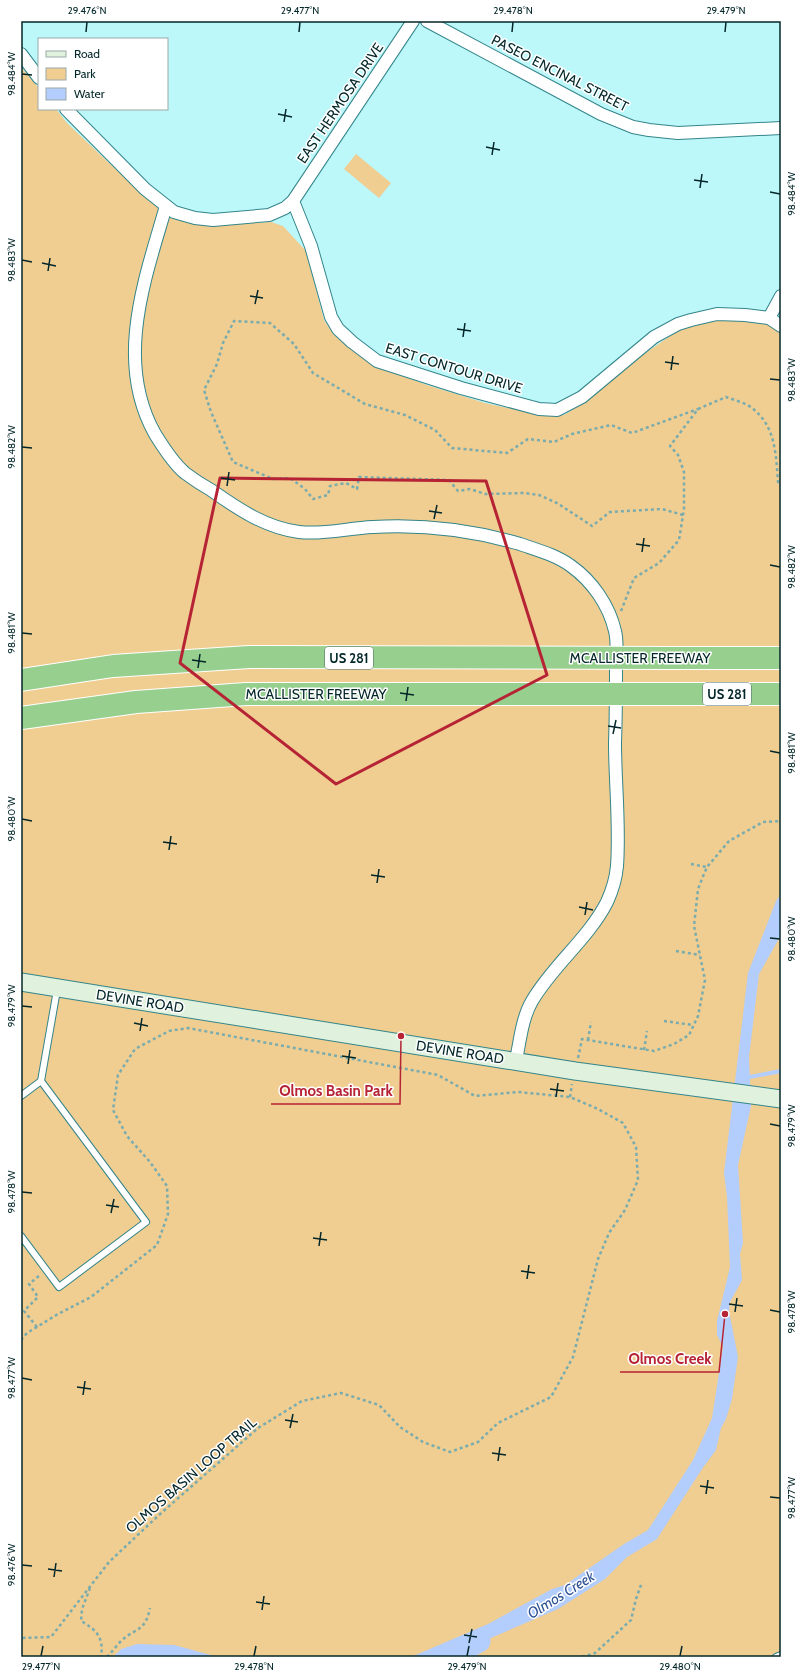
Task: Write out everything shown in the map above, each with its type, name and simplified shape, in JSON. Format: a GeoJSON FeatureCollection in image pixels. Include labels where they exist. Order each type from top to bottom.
{"type":"FeatureCollection","features":[{"type":"Feature","properties":{"kind":"highway","name":"MCALLISTER FREEWAY"},"geometry":{"type":"LineString","coordinates":[[21,680],[113,666],[249,657],[781,658]]}},
{"type":"Feature","properties":{"kind":"highway","name":"MCALLISTER FREEWAY"},"geometry":{"type":"LineString","coordinates":[[21,718],[136,702],[246,694],[781,694]]}},
{"type":"Feature","properties":{"kind":"street","name":"EAST HERMOSA DRIVE"},"geometry":{"type":"LineString","coordinates":[[293,201],[413,21]]}},
{"type":"Feature","properties":{"kind":"street","name":"PASEO ENCINAL STREET"},"geometry":{"type":"LineString","coordinates":[[427,21],[601,114],[633,127],[678,133],[781,128]]}},
{"type":"Feature","properties":{"kind":"street"},"geometry":{"type":"LineString","coordinates":[[21,54],[38,77]]}},
{"type":"Feature","properties":{"kind":"street"},"geometry":{"type":"LineString","coordinates":[[67,110],[145,189],[174,212],[195,218],[213,220],[269,215],[285,208],[293,201]]}},
{"type":"Feature","properties":{"kind":"street","name":"EAST CONTOUR DRIVE"},"geometry":{"type":"LineString","coordinates":[[293,201],[311,246],[331,316],[338,329],[352,342],[377,360],[461,388],[539,410],[557,410],[582,397],[654,337],[678,324],[718,314],[769,318],[781,326]]}},
{"type":"Feature","properties":{"kind":"street"},"geometry":{"type":"LineString","coordinates":[[166,206],[138,304],[134,336],[136,372],[144,413],[163,447],[184,472],[231,505],[260,521],[282,530],[322,534],[371,527],[419,526],[489,535],[533,549],[560,559],[572,567],[591,585],[609,609],[617,635],[615,772],[618,840],[615,878],[608,900],[603,908],[575,947],[531,1003],[521,1032],[516,1060]]}},
{"type":"Feature","properties":{"kind":"street"},"geometry":{"type":"LineString","coordinates":[[769,318],[781,296]]}},
{"type":"Feature","properties":{"kind":"street","name":"DEVINE ROAD"},"geometry":{"type":"LineString","coordinates":[[21,982],[516,1060],[575,1071],[774,1098]]}},
{"type":"Feature","properties":{"kind":"lane"},"geometry":{"type":"LineString","coordinates":[[21,1096],[41,1081],[57,988]]}},
{"type":"Feature","properties":{"kind":"lane"},"geometry":{"type":"LineString","coordinates":[[21,1236],[59,1287],[146,1222],[41,1081]]}},
{"type":"Feature","properties":{"kind":"lane"},"geometry":{"type":"LineString","coordinates":[[776,1657],[781,1655]]}},
{"type":"Feature","properties":{"kind":"path"},"geometry":{"type":"LineString","coordinates":[[683,515],[662,509],[610,512],[592,526],[557,503],[539,495],[524,493],[485,494],[470,489],[458,492],[449,480],[431,478],[360,477],[357,490],[346,483],[330,486],[328,495],[313,499],[305,489],[290,478],[273,479],[233,462],[211,412],[204,390],[218,364],[223,343],[234,321],[270,323],[294,344],[313,373],[365,404],[405,415],[435,430],[452,448],[506,453],[528,439],[554,442],[572,434],[610,425],[632,433],[726,397],[752,407],[764,420],[775,443],[778,482],[781,484]]}},
{"type":"Feature","properties":{"kind":"path"},"geometry":{"type":"LineString","coordinates":[[617,635],[623,604],[634,578],[659,564],[679,540],[683,515],[684,472],[678,454],[670,446],[698,409]]}},
{"type":"Feature","properties":{"kind":"path"},"geometry":{"type":"LineString","coordinates":[[575,1071],[582,1039],[654,1051],[674,1044],[689,1035],[698,1016],[705,980],[694,926],[698,890],[707,867],[729,841],[763,822],[781,821]]}},
{"type":"Feature","properties":{"kind":"path"},"geometry":{"type":"LineString","coordinates":[[691,864],[707,867]]}},
{"type":"Feature","properties":{"kind":"path"},"geometry":{"type":"LineString","coordinates":[[676,951],[700,955]]}},
{"type":"Feature","properties":{"kind":"path"},"geometry":{"type":"LineString","coordinates":[[664,1021],[693,1025]]}},
{"type":"Feature","properties":{"kind":"path"},"geometry":{"type":"LineString","coordinates":[[588,1040],[591,1022]]}},
{"type":"Feature","properties":{"kind":"path","name":"OLMOS BASIN LOOP TRAIL"},"geometry":{"type":"LineString","coordinates":[[21,1340],[37,1327],[91,1298],[157,1245],[168,1214],[167,1186],[150,1162],[127,1136],[113,1110],[118,1075],[135,1049],[170,1031],[188,1028],[431,1073],[438,1075],[475,1096],[518,1092],[570,1097],[598,1109],[624,1123],[636,1147],[638,1180],[625,1210],[609,1233],[598,1259],[573,1357],[551,1396],[498,1423],[478,1442],[450,1452],[423,1442],[406,1431],[379,1405],[341,1393],[302,1401],[258,1428],[216,1464],[109,1562],[51,1637],[21,1638]]}},
{"type":"Feature","properties":{"kind":"path"},"geometry":{"type":"LineString","coordinates":[[644,1050],[647,1031]]}},
{"type":"Feature","properties":{"kind":"path"},"geometry":{"type":"LineString","coordinates":[[37,1327],[24,1310],[38,1297],[29,1284],[46,1270]]}},
{"type":"Feature","properties":{"kind":"path"},"geometry":{"type":"LineString","coordinates":[[582,1657],[595,1653],[632,1620],[636,1599],[642,1582]]}},
{"type":"Feature","properties":{"kind":"path"},"geometry":{"type":"LineString","coordinates":[[92,1585],[82,1609],[81,1621],[94,1628],[98,1635],[102,1649],[101,1657]]}},
{"type":"Feature","properties":{"kind":"path"},"geometry":{"type":"LineString","coordinates":[[108,1657],[122,1640],[138,1631],[148,1619],[150,1608]]}},
{"type":"Feature","properties":{"kind":"highlighted area"},"geometry":{"type":"Polygon","coordinates":[[[220,478],[486,481],[547,675],[336,784],[180,663],[220,478]]]}},
{"type":"Feature","properties":{"kind":"green space"},"geometry":{"type":"Polygon","coordinates":[[[21,67],[38,87],[38,110],[57,110],[67,123],[148,200],[176,220],[217,225],[271,222],[283,226],[306,251],[324,320],[334,335],[384,369],[427,385],[485,403],[539,415],[564,415],[588,400],[641,356],[673,334],[692,324],[730,317],[766,323],[781,332],[781,1657],[21,1657],[21,67]]]}},
{"type":"Feature","properties":{"kind":"green space"},"geometry":{"type":"Polygon","coordinates":[[[356,154],[391,183],[379,198],[344,169],[356,154]]]}},
{"type":"Feature","properties":{"kind":"water"},"geometry":{"type":"Polygon","coordinates":[[[781,894],[781,935],[759,974],[749,1057],[751,1106],[738,1165],[743,1243],[740,1254],[742,1280],[730,1302],[729,1311],[738,1357],[732,1399],[726,1419],[721,1428],[716,1450],[657,1539],[627,1557],[605,1579],[558,1609],[447,1657],[411,1657],[488,1624],[552,1589],[565,1585],[624,1544],[648,1530],[693,1460],[712,1418],[723,1347],[717,1335],[717,1321],[730,1267],[727,1197],[724,1173],[748,973],[776,901],[781,894]]]}},
{"type":"Feature","properties":{"kind":"water"},"geometry":{"type":"Polygon","coordinates":[[[137,1644],[174,1645],[218,1657],[113,1657],[121,1649],[137,1644]]]}},
{"type":"Feature","properties":{"kind":"waterway"},"geometry":{"type":"LineString","coordinates":[[744,1078],[781,1071]]}},
{"type":"Feature","properties":{"kind":"waterway","name":"Olmos Creek"},"geometry":{"type":"LineString","coordinates":[[448,1657],[479,1641]]}},
{"type":"Feature","properties":{"kind":"place","name":"Olmos Basin Park"},"geometry":{"type":"Point","coordinates":[401,1036]}},
{"type":"Feature","properties":{"kind":"place","name":"Olmos Creek"},"geometry":{"type":"Point","coordinates":[725,1314]}}]}
